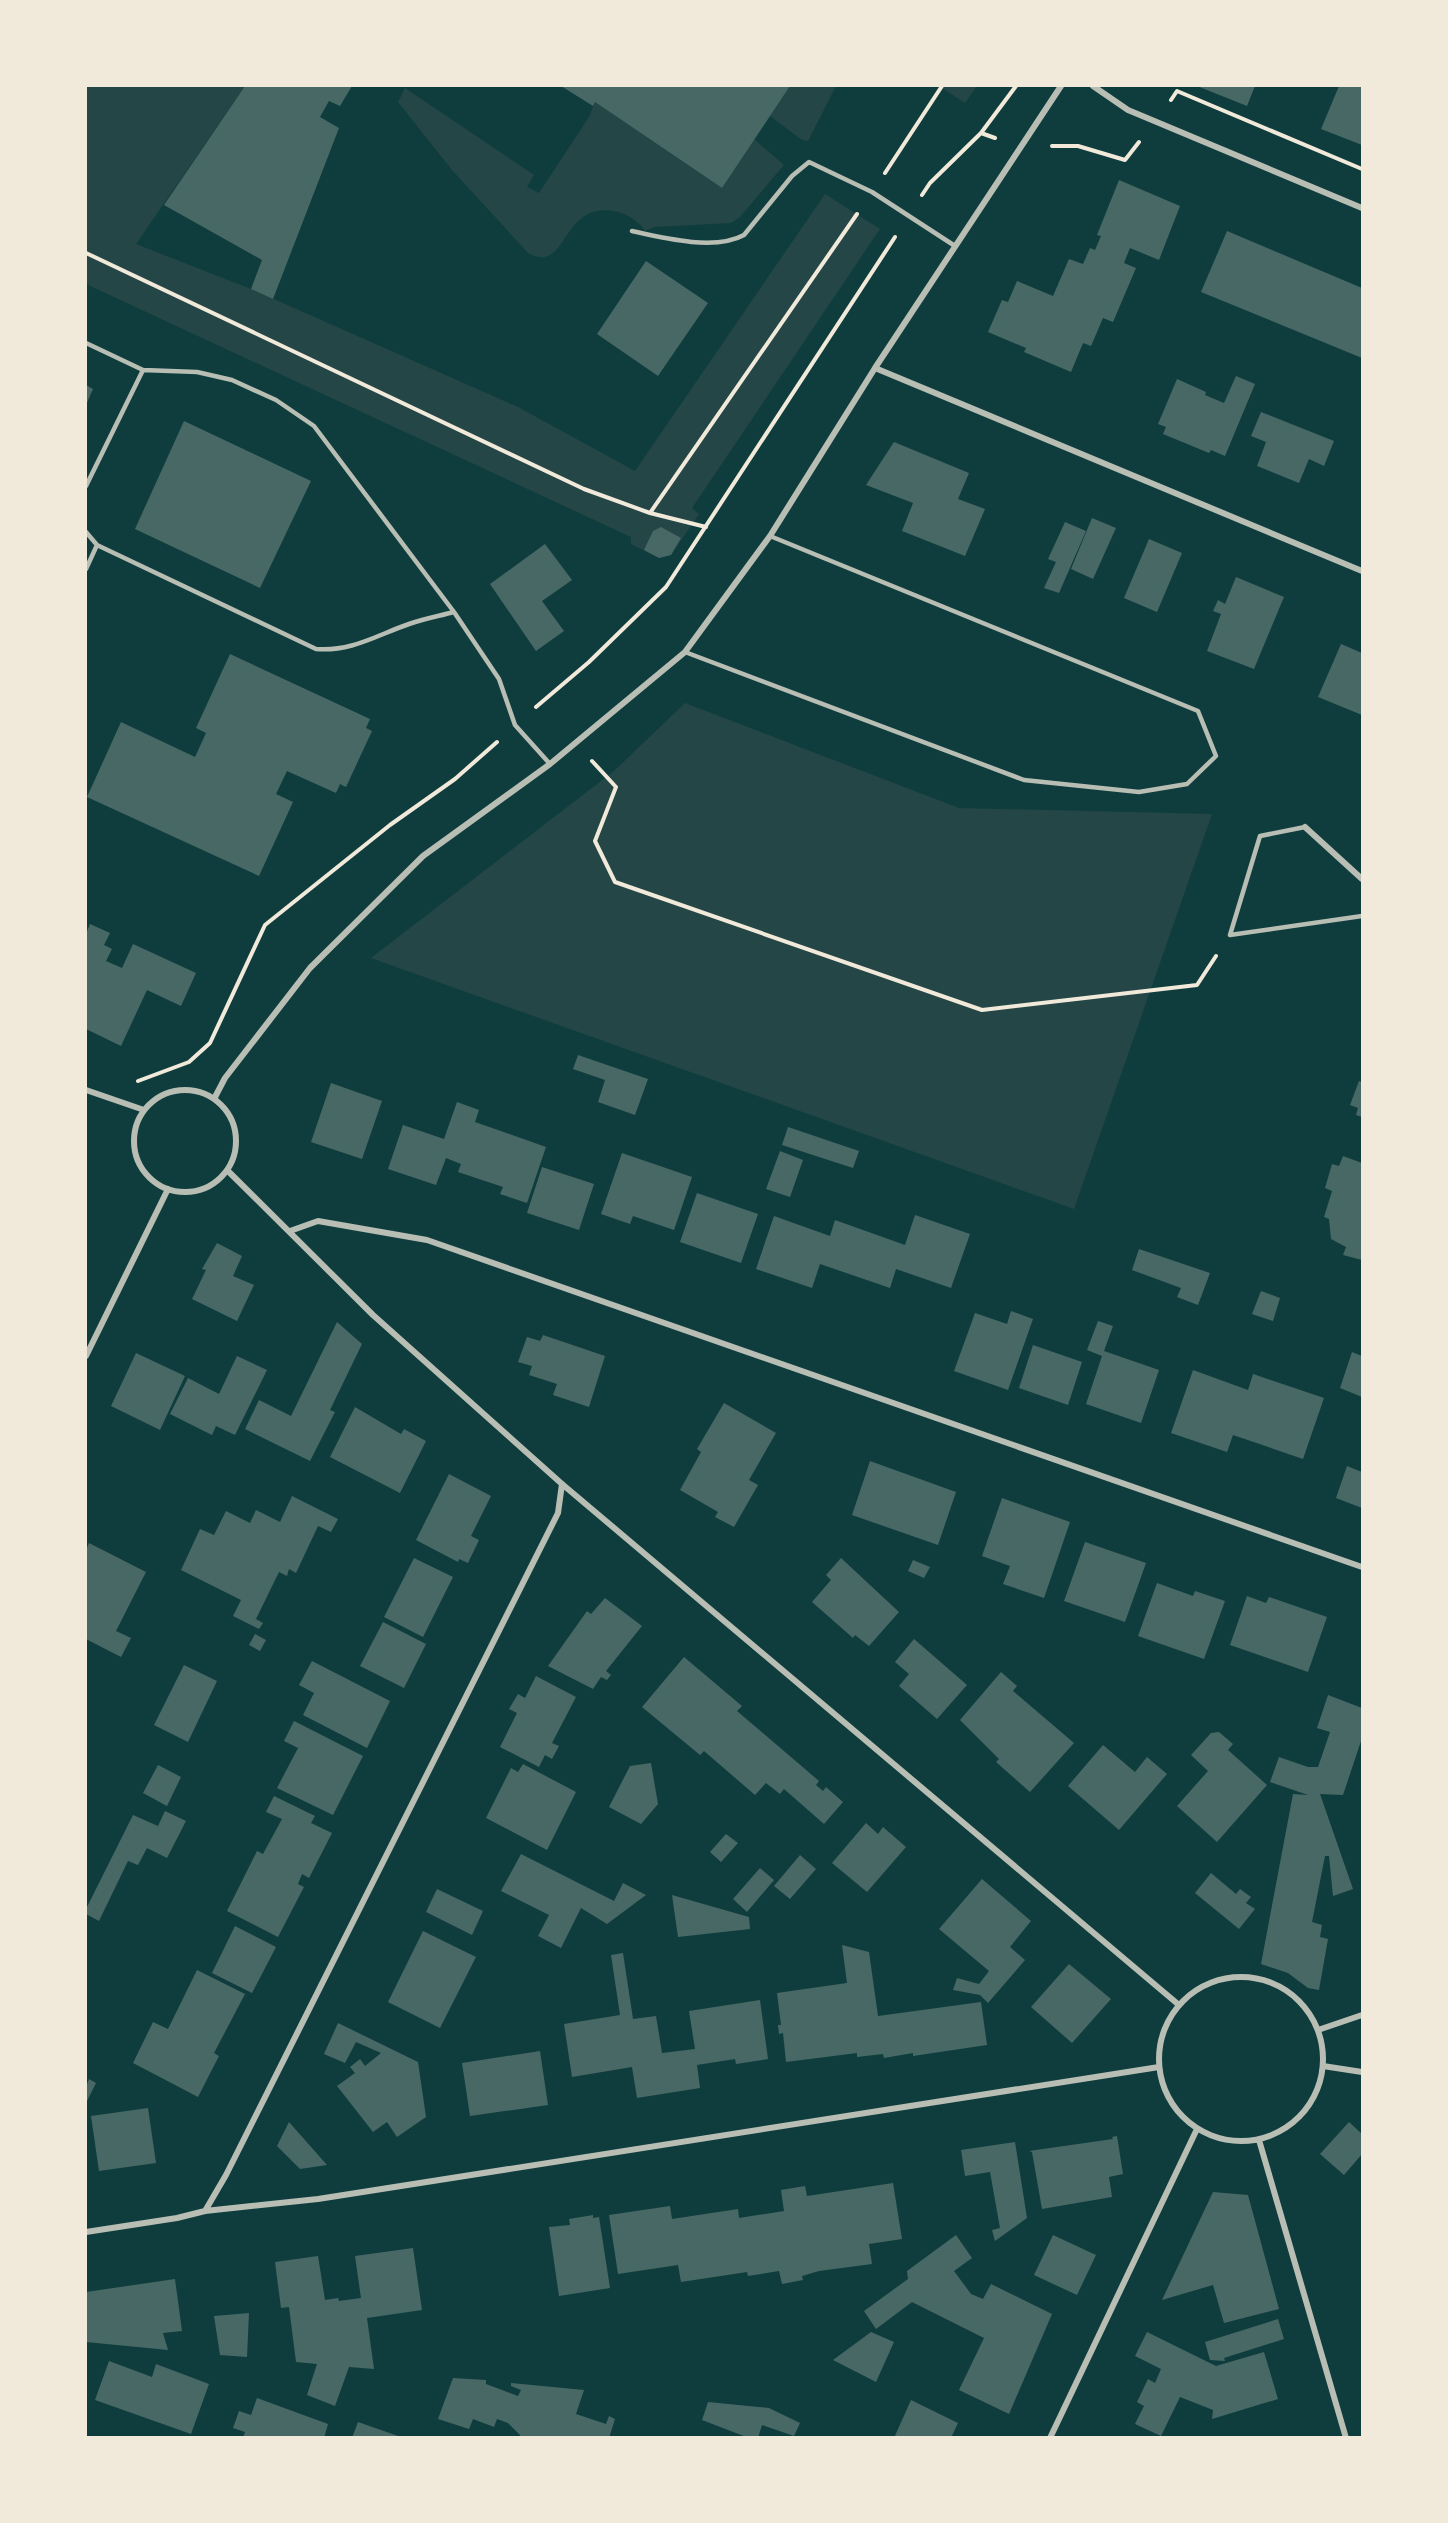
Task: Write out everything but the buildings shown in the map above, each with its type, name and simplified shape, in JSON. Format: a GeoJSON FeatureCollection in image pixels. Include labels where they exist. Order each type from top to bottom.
{"type":"FeatureCollection","features":[{"type":"Feature","properties":{"kind":"street"},"geometry":{"type":"LineString","coordinates":[[214,1099],[225,1078],[310,968],[423,856],[550,764],[685,652],[770,536],[874,368],[1061,86]]}},
{"type":"Feature","properties":{"kind":"street"},"geometry":{"type":"LineString","coordinates":[[1093,86],[1128,110],[1362,208]]}},
{"type":"Feature","properties":{"kind":"street"},"geometry":{"type":"LineString","coordinates":[[874,368],[1362,571]]}},
{"type":"Feature","properties":{"kind":"street"},"geometry":{"type":"LineString","coordinates":[[1305,827],[1362,879]]}},
{"type":"Feature","properties":{"kind":"street"},"geometry":{"type":"LineString","coordinates":[[86,1090],[144,1110]]}},
{"type":"Feature","properties":{"kind":"street"},"geometry":{"type":"LineString","coordinates":[[184,1090],[200,1092],[214,1099],[225,1110],[233,1124],[236,1140],[234,1155],[227,1170],[216,1182],[201,1189],[184,1192],[168,1189],[154,1181],[143,1170],[136,1156],[134,1140],[136,1124],[144,1110],[155,1099],[169,1092],[184,1090]]}},
{"type":"Feature","properties":{"kind":"street"},"geometry":{"type":"LineString","coordinates":[[227,1170],[373,1315],[562,1484],[1179,2005]]}},
{"type":"Feature","properties":{"kind":"street"},"geometry":{"type":"LineString","coordinates":[[86,1356],[168,1189]]}},
{"type":"Feature","properties":{"kind":"street"},"geometry":{"type":"LineString","coordinates":[[290,1231],[318,1221],[427,1240],[1362,1567]]}},
{"type":"Feature","properties":{"kind":"street"},"geometry":{"type":"LineString","coordinates":[[205,2211],[232,2164],[558,1513],[562,1484]]}},
{"type":"Feature","properties":{"kind":"street"},"geometry":{"type":"LineString","coordinates":[[1227,1978],[1255,1978],[1282,1988],[1303,2006],[1318,2030],[1323,2066],[1317,2091],[1304,2113],[1283,2130],[1259,2140],[1238,2142],[1217,2138],[1197,2129],[1179,2113],[1165,2092],[1159,2067],[1160,2045],[1167,2024],[1179,2005],[1201,1987],[1227,1978]]}},
{"type":"Feature","properties":{"kind":"street"},"geometry":{"type":"LineString","coordinates":[[1318,2030],[1362,2015]]}},
{"type":"Feature","properties":{"kind":"street"},"geometry":{"type":"LineString","coordinates":[[1323,2066],[1362,2072]]}},
{"type":"Feature","properties":{"kind":"street"},"geometry":{"type":"LineString","coordinates":[[86,2232],[177,2218],[205,2211],[318,2199],[1159,2067]]}},
{"type":"Feature","properties":{"kind":"street"},"geometry":{"type":"LineString","coordinates":[[1050,2438],[1197,2129]]}},
{"type":"Feature","properties":{"kind":"street"},"geometry":{"type":"LineString","coordinates":[[1259,2140],[1346,2438]]}},
{"type":"Feature","properties":{"kind":"lane"},"geometry":{"type":"LineString","coordinates":[[632,231],[679,241],[735,240],[744,235],[792,176],[809,162],[872,192],[955,246]]}},
{"type":"Feature","properties":{"kind":"lane"},"geometry":{"type":"LineString","coordinates":[[86,343],[143,370],[196,372],[232,380],[276,400],[314,426],[454,612],[499,679],[515,725],[550,764]]}},
{"type":"Feature","properties":{"kind":"lane"},"geometry":{"type":"LineString","coordinates":[[86,486],[143,370]]}},
{"type":"Feature","properties":{"kind":"lane"},"geometry":{"type":"LineString","coordinates":[[86,532],[98,545],[316,649],[346,648],[377,638],[408,624],[454,612]]}},
{"type":"Feature","properties":{"kind":"lane"},"geometry":{"type":"LineString","coordinates":[[685,652],[1024,780],[1138,792],[1187,784],[1216,756],[1198,711],[770,536]]}},
{"type":"Feature","properties":{"kind":"lane"},"geometry":{"type":"LineString","coordinates":[[86,569],[98,545]]}},
{"type":"Feature","properties":{"kind":"lane"},"geometry":{"type":"LineString","coordinates":[[1305,827],[1260,836],[1230,935],[1362,916]]}},
{"type":"Feature","properties":{"kind":"path"},"geometry":{"type":"LineString","coordinates":[[650,513],[872,192],[942,86]]}},
{"type":"Feature","properties":{"kind":"path"},"geometry":{"type":"LineString","coordinates":[[981,133],[1017,86]]}},
{"type":"Feature","properties":{"kind":"path"},"geometry":{"type":"LineString","coordinates":[[86,253],[584,489],[650,513],[706,528],[666,587],[589,662],[455,779],[390,825],[265,925],[210,1043],[189,1062],[134,1083]]}},
{"type":"Feature","properties":{"kind":"path"},"geometry":{"type":"LineString","coordinates":[[576,742],[616,787],[595,841],[615,882],[982,1010],[1197,985],[1230,935]]}},
{"type":"Feature","properties":{"kind":"shaded area"},"geometry":{"type":"Polygon","coordinates":[[[86,86],[245,86],[136,244],[251,289],[518,407],[635,471],[825,194],[880,229],[692,508],[699,514],[671,555],[659,558],[631,544],[631,537],[86,284],[86,86]]]}},
{"type":"Feature","properties":{"kind":"shaded area"},"geometry":{"type":"Polygon","coordinates":[[[790,86],[836,86],[808,141],[802,140],[770,116],[790,86]]]}},
{"type":"Feature","properties":{"kind":"shaded area"},"geometry":{"type":"Polygon","coordinates":[[[939,86],[977,86],[965,103],[939,86]]]}},
{"type":"Feature","properties":{"kind":"shaded area"},"geometry":{"type":"Polygon","coordinates":[[[405,88],[534,175],[527,187],[539,193],[589,117],[595,102],[722,188],[754,139],[784,165],[740,217],[731,223],[655,227],[645,231],[636,221],[623,214],[614,211],[596,211],[583,217],[573,226],[559,247],[551,254],[541,257],[528,253],[452,170],[398,102],[405,88]]]}},
{"type":"Feature","properties":{"kind":"shaded area"},"geometry":{"type":"Polygon","coordinates":[[[685,703],[959,808],[1212,814],[1074,1209],[371,958],[614,771],[685,703]]]}}]}
